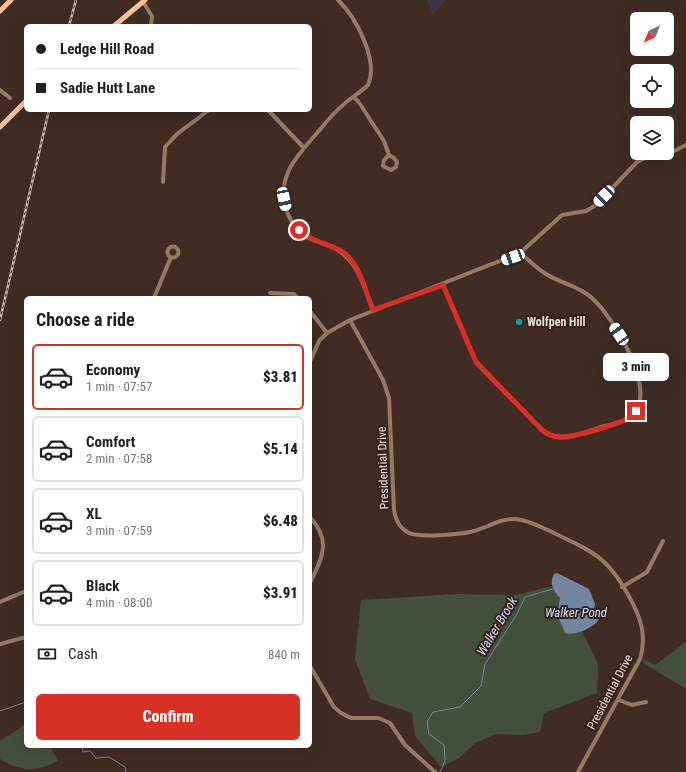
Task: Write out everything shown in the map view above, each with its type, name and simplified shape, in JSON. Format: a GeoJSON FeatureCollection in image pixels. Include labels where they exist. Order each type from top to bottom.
{"type":"FeatureCollection","features":[{"type":"Feature","properties":{"kind":"main road"},"geometry":{"type":"LineString","coordinates":[[0,11],[11,0]]}},
{"type":"Feature","properties":{"kind":"main road"},"geometry":{"type":"LineString","coordinates":[[116,24],[144,1]]}},
{"type":"Feature","properties":{"kind":"main road"},"geometry":{"type":"LineString","coordinates":[[0,127],[24,103]]}},
{"type":"Feature","properties":{"kind":"street"},"geometry":{"type":"LineString","coordinates":[[338,0],[346,8],[357,24],[370,62],[372,73],[368,85],[332,115],[304,148],[286,175],[283,185],[286,212],[304,235],[315,242],[331,246],[344,253],[349,258],[361,280],[373,310]]}},
{"type":"Feature","properties":{"kind":"street"},"geometry":{"type":"LineString","coordinates":[[144,1],[152,16],[151,24]]}},
{"type":"Feature","properties":{"kind":"street"},"geometry":{"type":"LineString","coordinates":[[0,90],[10,98]]}},
{"type":"Feature","properties":{"kind":"street"},"geometry":{"type":"LineString","coordinates":[[353,97],[358,101],[384,141],[389,155]]}},
{"type":"Feature","properties":{"kind":"street"},"geometry":{"type":"LineString","coordinates":[[163,182],[165,148],[177,134],[206,112]]}},
{"type":"Feature","properties":{"kind":"street"},"geometry":{"type":"LineString","coordinates":[[270,112],[304,148]]}},
{"type":"Feature","properties":{"kind":"street"},"geometry":{"type":"LineString","coordinates":[[312,358],[320,341],[326,333],[373,310],[443,285],[468,273],[520,253],[563,214],[586,211],[596,205],[637,162],[649,156],[670,153],[686,145]]}},
{"type":"Feature","properties":{"kind":"street"},"geometry":{"type":"LineString","coordinates":[[443,285],[476,362],[544,432],[556,437],[566,437],[629,419],[638,408],[640,398],[634,367],[627,345],[590,296],[547,275],[520,253]]}},
{"type":"Feature","properties":{"kind":"street"},"geometry":{"type":"LineString","coordinates":[[155,296],[171,256]]}},
{"type":"Feature","properties":{"kind":"street"},"geometry":{"type":"LineString","coordinates":[[270,293],[294,294],[296,296]]}},
{"type":"Feature","properties":{"kind":"street"},"geometry":{"type":"LineString","coordinates":[[312,314],[326,333]]}},
{"type":"Feature","properties":{"kind":"street","name":"Presidential Drive"},"geometry":{"type":"LineString","coordinates":[[350,320],[383,380],[389,398],[394,510],[397,522],[402,528],[412,535],[423,536],[470,533],[506,520],[515,519],[530,522],[597,556],[609,568],[636,610],[641,625],[644,642],[640,659],[619,700],[578,772]]}},
{"type":"Feature","properties":{"kind":"street"},"geometry":{"type":"LineString","coordinates":[[312,520],[320,530],[323,543],[322,557],[312,578]]}},
{"type":"Feature","properties":{"kind":"street"},"geometry":{"type":"LineString","coordinates":[[622,587],[647,572],[663,541]]}},
{"type":"Feature","properties":{"kind":"street"},"geometry":{"type":"LineString","coordinates":[[0,602],[24,592]]}},
{"type":"Feature","properties":{"kind":"street"},"geometry":{"type":"LineString","coordinates":[[0,644],[24,638]]}},
{"type":"Feature","properties":{"kind":"street"},"geometry":{"type":"LineString","coordinates":[[312,669],[334,707],[341,713],[351,718],[378,718],[390,723],[405,745],[435,772]]}},
{"type":"Feature","properties":{"kind":"street"},"geometry":{"type":"LineString","coordinates":[[619,700],[628,704],[646,702]]}},
{"type":"Feature","properties":{"kind":"shaded area"},"geometry":{"type":"Polygon","coordinates":[[[427,0],[446,0],[433,14],[427,0]]]}},
{"type":"Feature","properties":{"kind":"green space"},"geometry":{"type":"Polygon","coordinates":[[[552,586],[555,593],[560,598],[557,609],[559,620],[572,635],[582,631],[598,664],[597,693],[544,713],[540,732],[523,735],[496,734],[475,743],[459,758],[441,767],[415,736],[412,713],[370,699],[355,659],[361,600],[456,594],[517,595],[552,586]]]}},
{"type":"Feature","properties":{"kind":"green space"},"geometry":{"type":"Polygon","coordinates":[[[686,642],[686,689],[643,663],[644,659],[655,665],[686,642]]]}},
{"type":"Feature","properties":{"kind":"green space"},"geometry":{"type":"Polygon","coordinates":[[[24,725],[24,748],[51,748],[58,761],[36,769],[15,766],[0,759],[0,741],[24,725]]]}},
{"type":"Feature","properties":{"kind":"water","name":"Walker Pond"},"geometry":{"type":"Polygon","coordinates":[[[557,573],[589,589],[595,604],[594,610],[600,616],[599,620],[586,630],[569,634],[565,633],[557,614],[560,598],[555,593],[552,584],[554,574],[557,573]]]}},
{"type":"Feature","properties":{"kind":"waterway","name":"Walker Brook"},"geometry":{"type":"LineString","coordinates":[[440,772],[445,761],[444,745],[429,734],[427,722],[433,712],[460,707],[481,686],[485,664],[517,614],[525,597],[553,589]]}},
{"type":"Feature","properties":{"kind":"waterway","name":"Walker Brook"},"geometry":{"type":"LineString","coordinates":[[0,711],[24,703]]}},
{"type":"Feature","properties":{"kind":"waterway","name":"Walker Brook"},"geometry":{"type":"LineString","coordinates":[[82,748],[83,752],[90,751],[96,758],[109,757],[125,767],[126,772]]}},
{"type":"Feature","properties":{"kind":"railway"},"geometry":{"type":"LineString","coordinates":[[70,24],[76,0]]}},
{"type":"Feature","properties":{"kind":"railway"},"geometry":{"type":"LineString","coordinates":[[0,320],[49,112]]}},
{"type":"Feature","properties":{"kind":"place","name":"Wolfpen Hill"},"geometry":{"type":"Point","coordinates":[519,322]}},
{"type":"Feature","properties":{"kind":"route"},"geometry":{"type":"LineString","coordinates":[[299,230],[315,242],[331,246],[344,253],[349,258],[356,268],[373,310],[443,285],[476,362],[498,386],[541,429],[548,434],[561,438],[571,436],[629,419],[636,411]]}}]}
